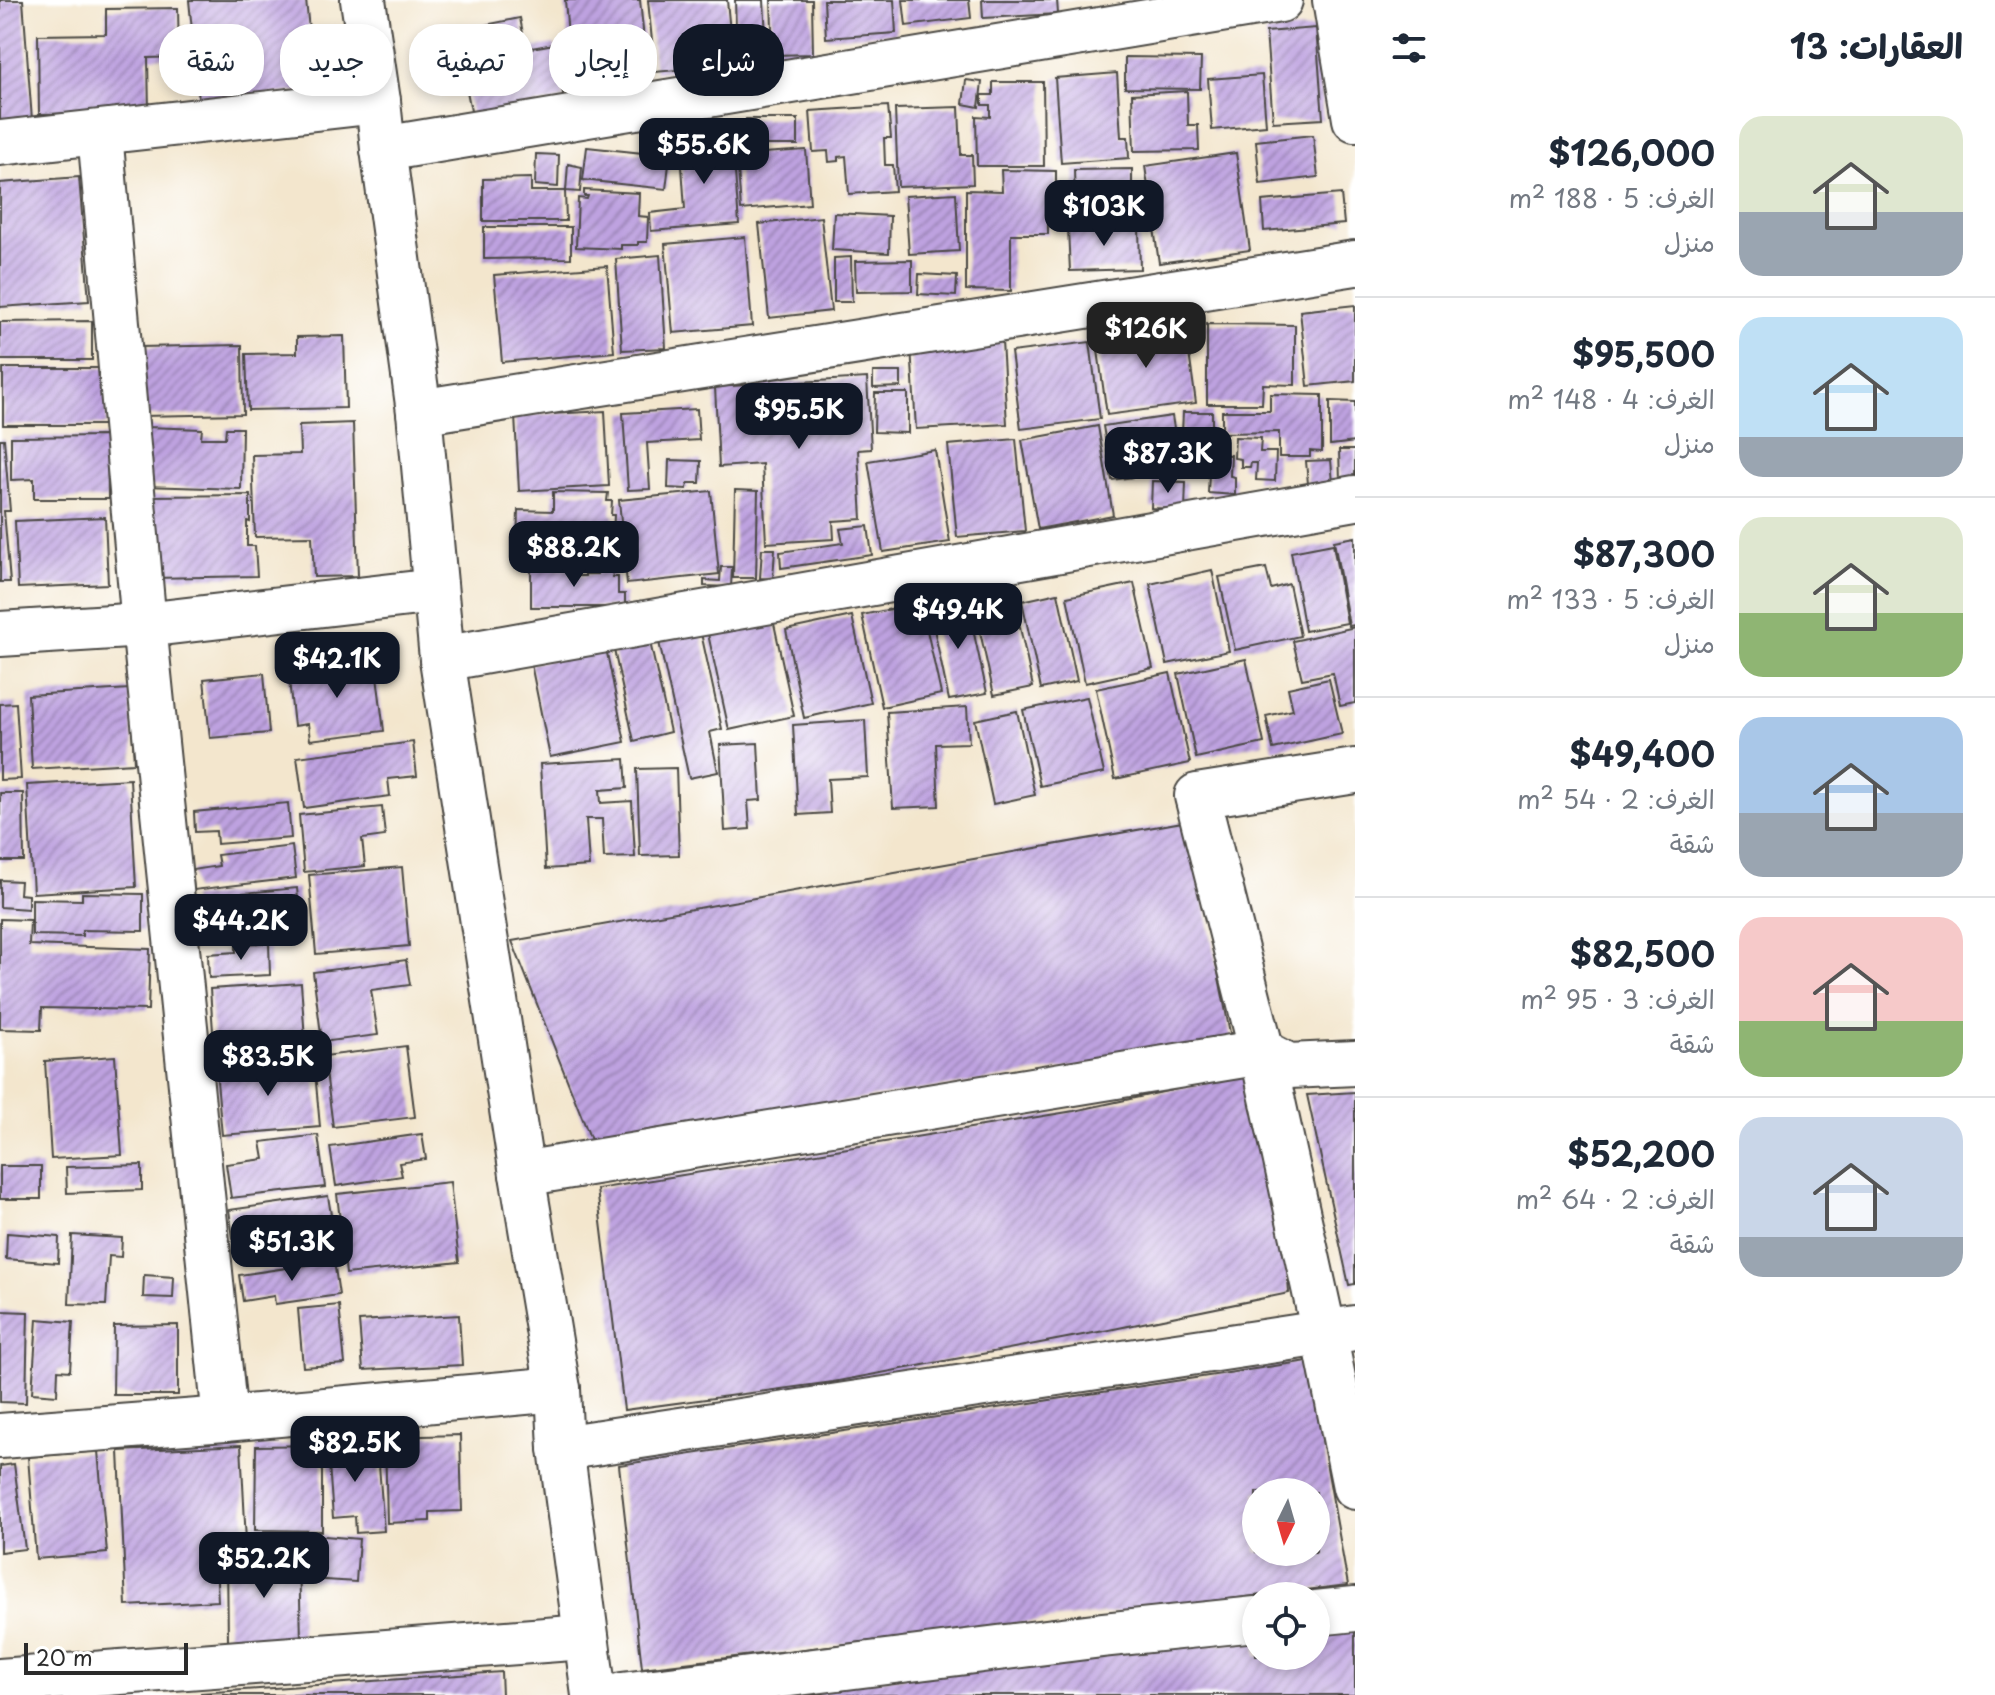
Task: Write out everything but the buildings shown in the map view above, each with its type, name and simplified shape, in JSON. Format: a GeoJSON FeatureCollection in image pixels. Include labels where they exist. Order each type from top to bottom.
{"type":"FeatureCollection","features":[{"type":"Feature","properties":{"kind":"street"},"geometry":{"type":"LineString","coordinates":[[363,0],[419,412],[442,659],[558,1389],[561,1448],[594,1695]]}},
{"type":"Feature","properties":{"kind":"street"},"geometry":{"type":"LineString","coordinates":[[383,149],[1280,0]]}},
{"type":"Feature","properties":{"kind":"street"},"geometry":{"type":"LineString","coordinates":[[1335,0],[1355,119]]}},
{"type":"Feature","properties":{"kind":"street"},"geometry":{"type":"LineString","coordinates":[[0,143],[378,101]]}},
{"type":"Feature","properties":{"kind":"street"},"geometry":{"type":"LineString","coordinates":[[100,133],[144,625],[225,1419]]}},
{"type":"Feature","properties":{"kind":"street"},"geometry":{"type":"LineString","coordinates":[[419,412],[1355,263]]}},
{"type":"Feature","properties":{"kind":"street"},"geometry":{"type":"LineString","coordinates":[[442,659],[1355,498]]}},
{"type":"Feature","properties":{"kind":"street"},"geometry":{"type":"LineString","coordinates":[[0,634],[144,625],[435,591]]}},
{"type":"Feature","properties":{"kind":"street"},"geometry":{"type":"LineString","coordinates":[[1355,771],[1197,796],[1262,1052],[1340,1330],[1355,1487]]}},
{"type":"Feature","properties":{"kind":"street"},"geometry":{"type":"LineString","coordinates":[[522,1174],[1262,1052],[1289,1066],[1355,1063]]}},
{"type":"Feature","properties":{"kind":"street"},"geometry":{"type":"LineString","coordinates":[[561,1448],[1340,1330]]}},
{"type":"Feature","properties":{"kind":"street"},"geometry":{"type":"LineString","coordinates":[[0,1436],[558,1389]]}},
{"type":"Feature","properties":{"kind":"street"},"geometry":{"type":"LineString","coordinates":[[1330,1612],[1355,1609]]}},
{"type":"Feature","properties":{"kind":"street"},"geometry":{"type":"LineString","coordinates":[[622,1695],[1087,1636],[1242,1620]]}},
{"type":"Feature","properties":{"kind":"street"},"geometry":{"type":"LineString","coordinates":[[0,1681],[585,1637]]}}]}
